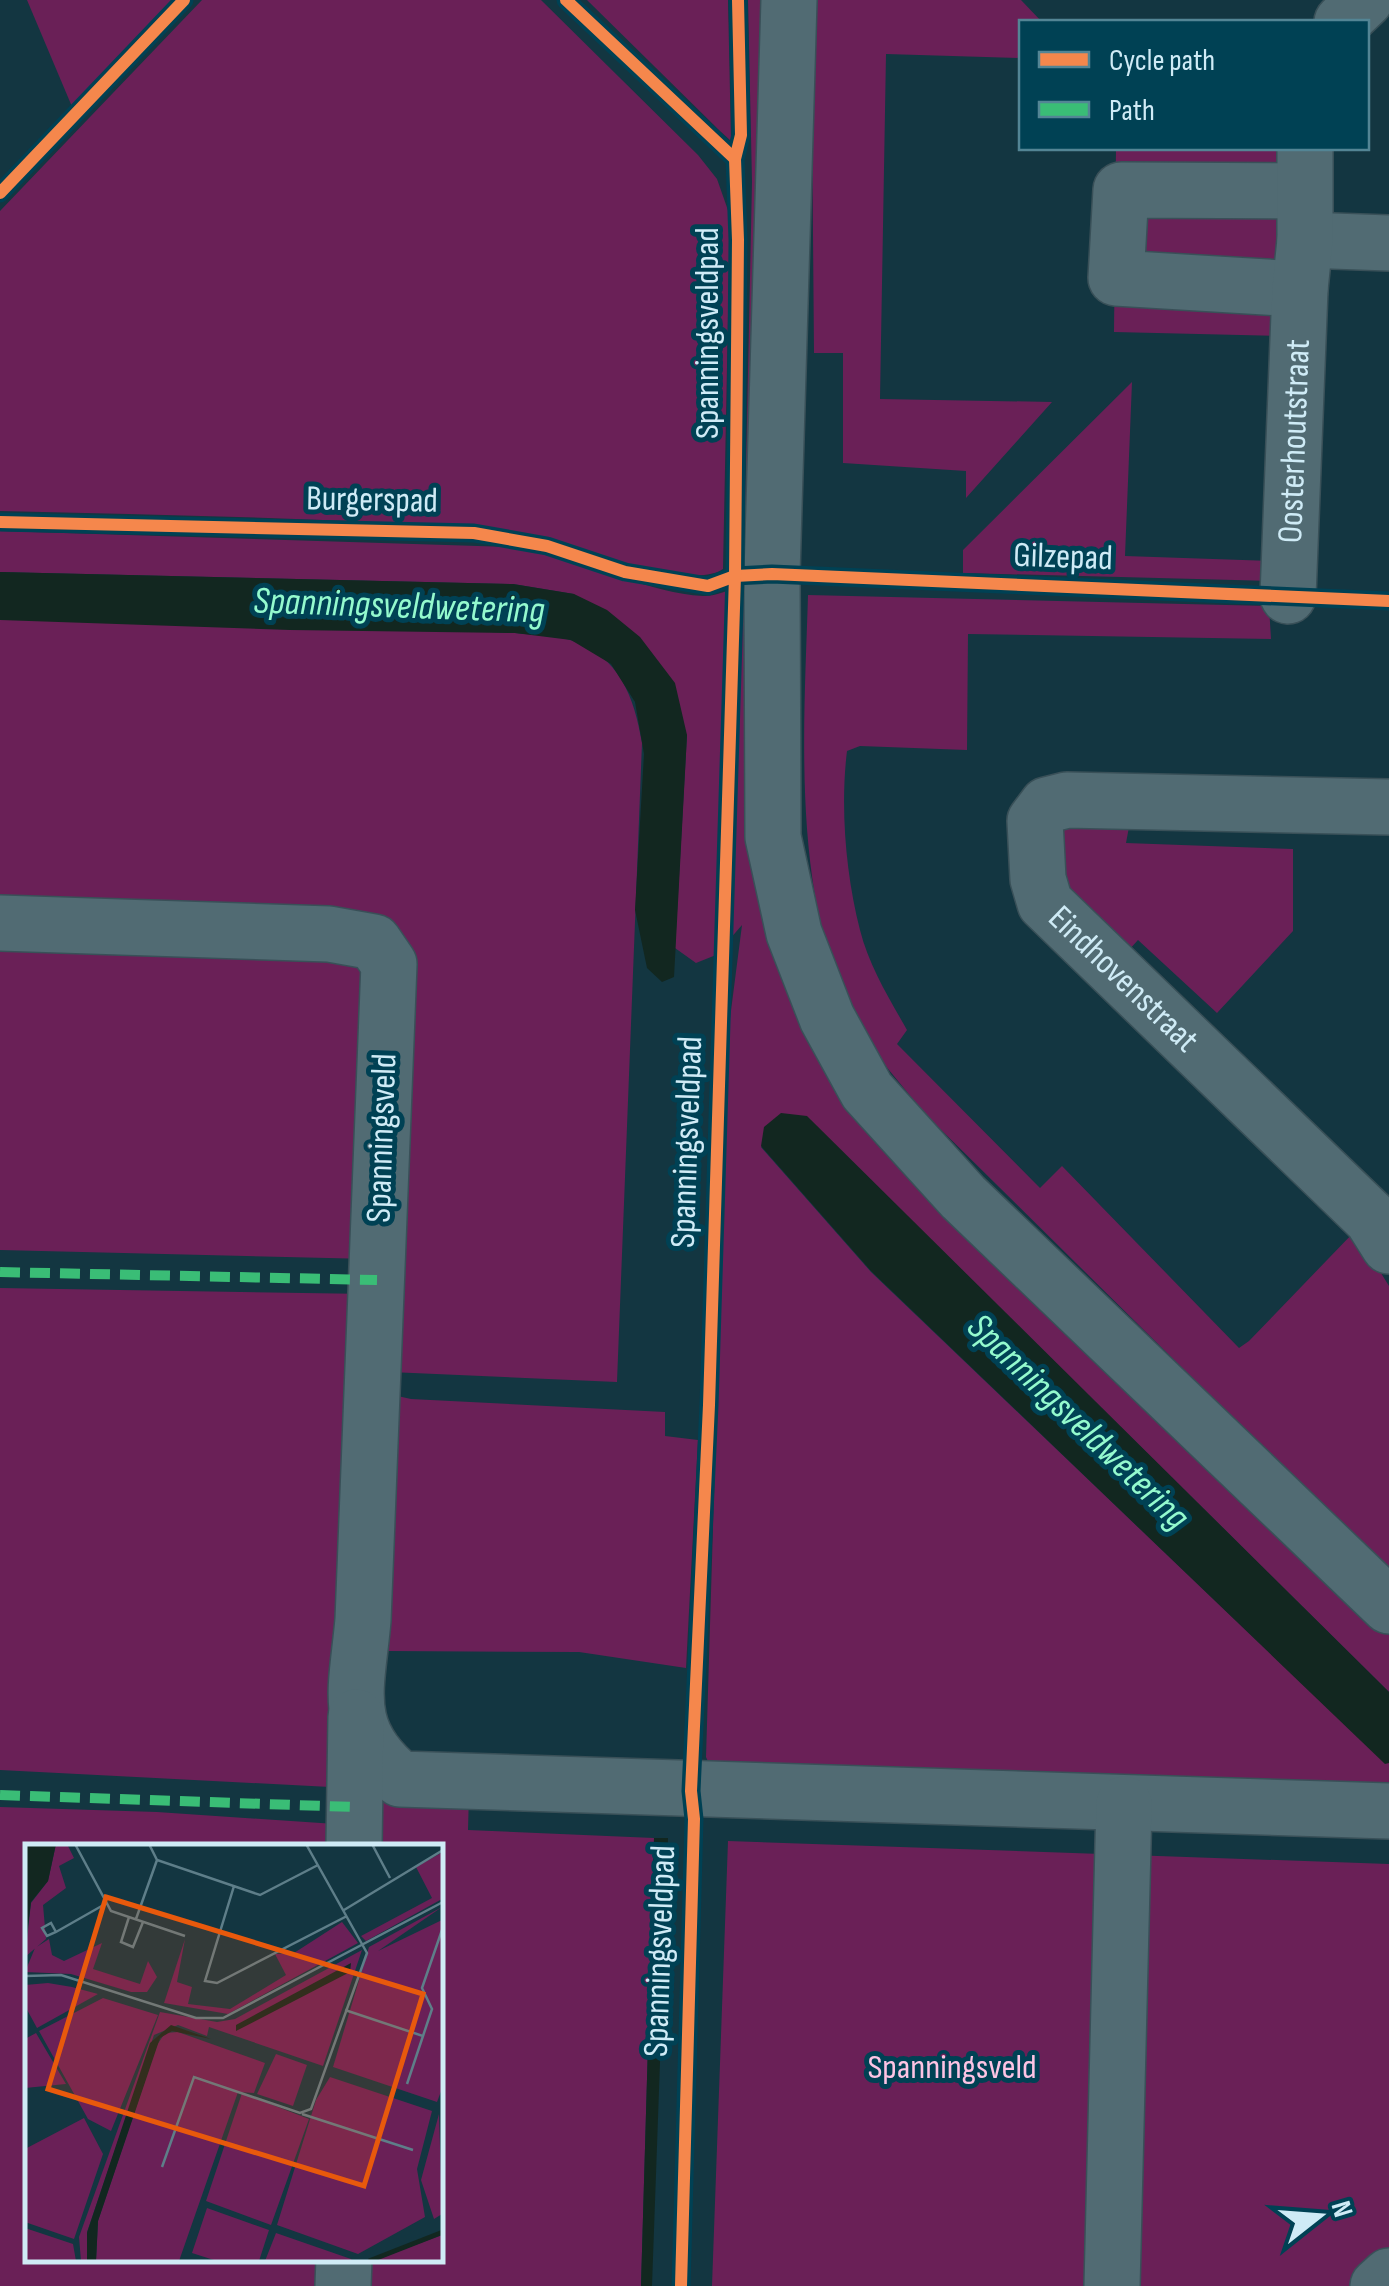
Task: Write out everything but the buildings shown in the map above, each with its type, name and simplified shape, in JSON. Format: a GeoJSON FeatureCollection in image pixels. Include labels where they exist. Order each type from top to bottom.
{"type":"FeatureCollection","features":[{"type":"Feature","properties":{"kind":"street"},"geometry":{"type":"LineString","coordinates":[[789,0],[772,574],[773,836],[794,933],[828,1018],[867,1091],[963,1197],[1389,1606]]}},
{"type":"Feature","properties":{"kind":"street"},"geometry":{"type":"LineString","coordinates":[[1304,217],[1389,243]]}},
{"type":"Feature","properties":{"kind":"street","name":"Oosterhoutstraat"},"geometry":{"type":"LineString","coordinates":[[1288,596],[1304,217]]}},
{"type":"Feature","properties":{"kind":"street","name":"Eindhovenstraat"},"geometry":{"type":"LineString","coordinates":[[1389,807],[1067,800],[1047,804],[1034,821],[1038,880],[1045,903],[1372,1219],[1389,1246]]}},
{"type":"Feature","properties":{"kind":"street","name":"Spanningsveld"},"geometry":{"type":"LineString","coordinates":[[0,923],[329,934],[374,942],[388,964],[356,1714],[354,1844]]}},
{"type":"Feature","properties":{"kind":"street","name":"Spanningsveld"},"geometry":{"type":"LineString","coordinates":[[356,1714],[364,1742],[378,1762],[400,1780],[1124,1830],[1389,1811]]}},
{"type":"Feature","properties":{"kind":"street"},"geometry":{"type":"LineString","coordinates":[[1112,2286],[1124,1830]]}},
{"type":"Feature","properties":{"kind":"street"},"geometry":{"type":"LineString","coordinates":[[343,2286],[344,2261]]}},
{"type":"Feature","properties":{"kind":"street"},"geometry":{"type":"LineString","coordinates":[[1378,2286],[1389,2276]]}},
{"type":"Feature","properties":{"kind":"green space"},"geometry":{"type":"Polygon","coordinates":[[[27,0],[175,0],[73,109],[27,0]]]}},
{"type":"Feature","properties":{"kind":"green space"},"geometry":{"type":"Polygon","coordinates":[[[202,0],[541,0],[698,155],[717,179],[730,216],[723,569],[706,575],[656,571],[525,534],[460,526],[0,511],[0,211],[202,0]]]}},
{"type":"Feature","properties":{"kind":"green space"},"geometry":{"type":"Polygon","coordinates":[[[587,0],[728,0],[731,141],[720,131],[587,0]]]}},
{"type":"Feature","properties":{"kind":"green space"},"geometry":{"type":"Polygon","coordinates":[[[748,0],[771,0],[763,562],[744,563],[752,182],[748,0]]]}},
{"type":"Feature","properties":{"kind":"green space"},"geometry":{"type":"Polygon","coordinates":[[[811,0],[1021,0],[1040,20],[1019,20],[1019,58],[886,54],[880,399],[1052,402],[966,498],[966,471],[843,463],[843,353],[814,353],[811,0]]]}},
{"type":"Feature","properties":{"kind":"green space"},"geometry":{"type":"Polygon","coordinates":[[[1116,150],[1282,150],[1282,336],[1114,332],[1116,150]]]}},
{"type":"Feature","properties":{"kind":"green space"},"geometry":{"type":"Polygon","coordinates":[[[1132,382],[1125,556],[1272,561],[1272,581],[963,573],[963,550],[1132,382]]]}},
{"type":"Feature","properties":{"kind":"green space"},"geometry":{"type":"Polygon","coordinates":[[[0,531],[510,547],[569,558],[644,585],[683,594],[707,596],[741,587],[747,604],[744,710],[760,816],[758,858],[998,1256],[1389,1633],[1389,1692],[807,1117],[761,1147],[871,1272],[1389,1763],[1389,1796],[713,1773],[706,1757],[728,1034],[742,925],[716,955],[696,963],[675,948],[687,735],[574,594],[513,584],[0,572],[0,531]]]}},
{"type":"Feature","properties":{"kind":"green space"},"geometry":{"type":"Polygon","coordinates":[[[808,595],[1269,606],[1271,639],[968,634],[967,750],[860,746],[847,751],[844,818],[848,864],[864,943],[907,1030],[897,1044],[1040,1188],[1062,1166],[1239,1348],[1355,1231],[1389,1286],[1389,1572],[923,1112],[866,1039],[841,990],[824,937],[813,881],[804,764],[808,595]]]}},
{"type":"Feature","properties":{"kind":"green space"},"geometry":{"type":"Polygon","coordinates":[[[0,613],[542,635],[587,647],[613,667],[629,694],[642,743],[617,1382],[390,1372],[370,1259],[0,1250],[0,613]]]}},
{"type":"Feature","properties":{"kind":"green space"},"geometry":{"type":"Polygon","coordinates":[[[1132,811],[1126,843],[1293,849],[1293,931],[1217,1013],[1138,940],[1128,951],[1055,889],[1056,828],[1132,811]]]}},
{"type":"Feature","properties":{"kind":"green space"},"geometry":{"type":"Polygon","coordinates":[[[0,1288],[369,1294],[330,1787],[0,1770],[0,1288]]]}},
{"type":"Feature","properties":{"kind":"green space"},"geometry":{"type":"Polygon","coordinates":[[[393,1395],[665,1412],[665,1436],[698,1440],[686,1668],[579,1652],[388,1651],[393,1395]]]}},
{"type":"Feature","properties":{"kind":"green space"},"geometry":{"type":"Polygon","coordinates":[[[367,1791],[469,1794],[468,1830],[654,1838],[641,2286],[0,2286],[0,1807],[157,1812],[365,1826],[367,1791]]]}},
{"type":"Feature","properties":{"kind":"green space","name":"Spanningsveld"},"geometry":{"type":"Polygon","coordinates":[[[728,1841],[1389,1864],[1389,2286],[712,2286],[728,1841]]]}},
{"type":"Feature","properties":{"kind":"water","name":"Spanningsveldwetering"},"geometry":{"type":"Polygon","coordinates":[[[0,572],[513,584],[574,594],[607,610],[640,637],[675,683],[687,735],[674,977],[662,982],[647,968],[635,910],[644,754],[635,702],[611,664],[571,640],[515,633],[0,620],[0,572]]]}},
{"type":"Feature","properties":{"kind":"water","name":"Spanningsveldwetering"},"geometry":{"type":"Polygon","coordinates":[[[781,1113],[807,1116],[1389,1692],[1389,1763],[1385,1764],[871,1271],[761,1146],[764,1127],[781,1113]]]}},
{"type":"Feature","properties":{"kind":"water"},"geometry":{"type":"Polygon","coordinates":[[[654,1838],[668,1838],[652,2286],[641,2286],[654,1838]]]}},
{"type":"Feature","properties":{"kind":"marked path"},"geometry":{"type":"LineString","coordinates":[[0,1272],[377,1280]]}},
{"type":"Feature","properties":{"kind":"marked path"},"geometry":{"type":"LineString","coordinates":[[0,1795],[354,1807]]}},
{"type":"Feature","properties":{"kind":"cycle path"},"geometry":{"type":"LineString","coordinates":[[0,193],[184,0]]}},
{"type":"Feature","properties":{"kind":"cycle path"},"geometry":{"type":"LineString","coordinates":[[566,0],[735,159]]}},
{"type":"Feature","properties":{"kind":"cycle path","name":"Spanningsveldpad"},"geometry":{"type":"LineString","coordinates":[[681,2286],[694,1819],[691,1791],[709,1405],[735,576],[735,159],[741,135],[738,0]]}},
{"type":"Feature","properties":{"kind":"cycle path","name":"Burgerspad"},"geometry":{"type":"LineString","coordinates":[[0,522],[474,533],[547,546],[625,572],[708,586],[735,576],[772,574],[1389,601]]}}]}
